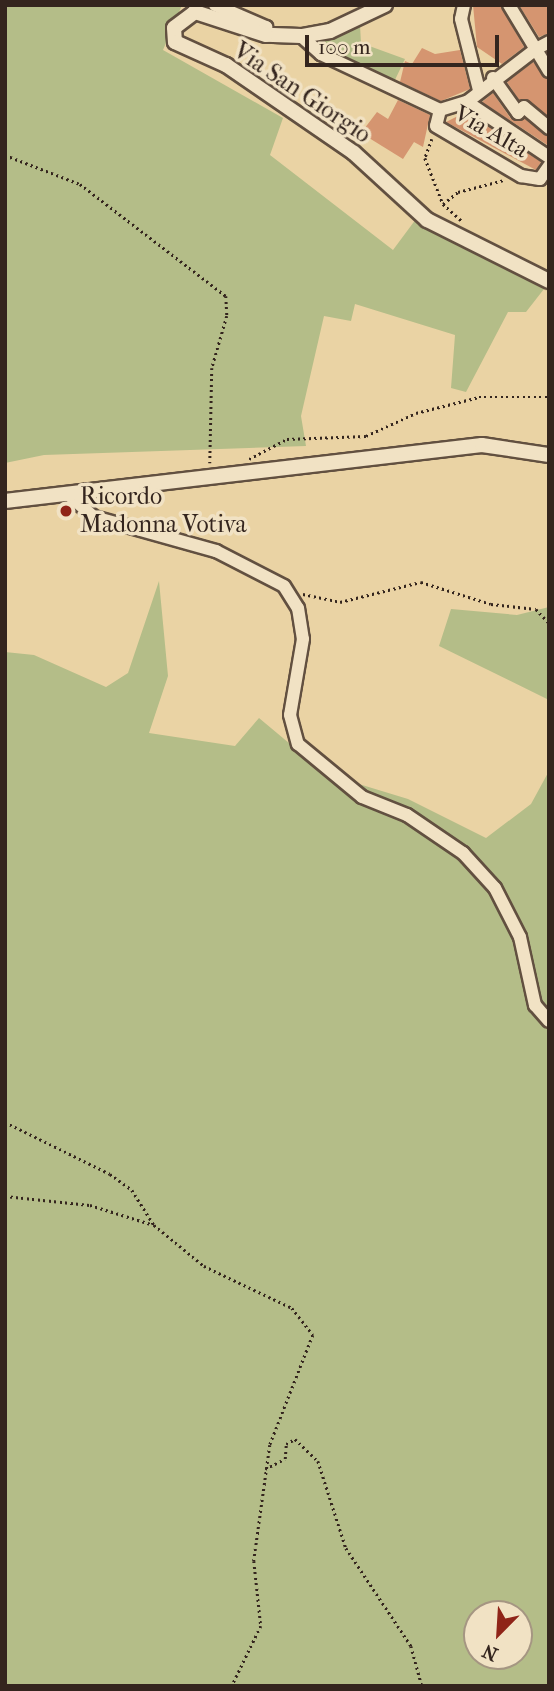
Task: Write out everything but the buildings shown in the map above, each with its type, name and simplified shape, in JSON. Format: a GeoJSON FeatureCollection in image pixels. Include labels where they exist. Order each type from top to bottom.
{"type":"FeatureCollection","features":[{"type":"Feature","properties":{"kind":"street"},"geometry":{"type":"LineString","coordinates":[[215,5],[266,27],[266,34]]}},
{"type":"Feature","properties":{"kind":"street","name":"Via San Giorgio"},"geometry":{"type":"LineString","coordinates":[[385,5],[330,31],[301,36],[266,34],[195,12],[174,28],[184,51],[226,65],[354,153],[427,220],[549,281]]}},
{"type":"Feature","properties":{"kind":"street"},"geometry":{"type":"LineString","coordinates":[[464,5],[461,19],[479,90]]}},
{"type":"Feature","properties":{"kind":"street"},"geometry":{"type":"LineString","coordinates":[[509,5],[549,71]]}},
{"type":"Feature","properties":{"kind":"street"},"geometry":{"type":"LineString","coordinates":[[301,36],[321,54],[440,110],[467,102],[493,78],[527,62],[536,49],[549,42]]}},
{"type":"Feature","properties":{"kind":"street"},"geometry":{"type":"LineString","coordinates":[[493,78],[518,113],[524,107],[549,128]]}},
{"type":"Feature","properties":{"kind":"street"},"geometry":{"type":"LineString","coordinates":[[467,102],[548,158]]}},
{"type":"Feature","properties":{"kind":"street","name":"Via Alta"},"geometry":{"type":"LineString","coordinates":[[440,110],[436,126],[520,176],[544,181],[548,158]]}},
{"type":"Feature","properties":{"kind":"street"},"geometry":{"type":"LineString","coordinates":[[5,501],[71,497],[482,445],[549,455]]}},
{"type":"Feature","properties":{"kind":"street"},"geometry":{"type":"LineString","coordinates":[[71,497],[94,517],[216,551],[284,586],[299,608],[303,639],[290,715],[298,744],[362,797],[407,815],[463,853],[495,888],[520,937],[535,1005],[549,1021]]}},
{"type":"Feature","properties":{"kind":"path"},"geometry":{"type":"LineString","coordinates":[[436,126],[425,158],[443,204],[458,192],[520,176]]}},
{"type":"Feature","properties":{"kind":"path"},"geometry":{"type":"LineString","coordinates":[[5,155],[80,184],[226,296],[212,368],[207,480]]}},
{"type":"Feature","properties":{"kind":"path"},"geometry":{"type":"LineString","coordinates":[[241,463],[287,439],[366,436],[416,413],[479,397],[549,397]]}},
{"type":"Feature","properties":{"kind":"path"},"geometry":{"type":"LineString","coordinates":[[284,586],[340,603],[421,582],[491,604],[529,607],[549,623]]}},
{"type":"Feature","properties":{"kind":"path"},"geometry":{"type":"LineString","coordinates":[[5,1122],[110,1174],[132,1190],[154,1225]]}},
{"type":"Feature","properties":{"kind":"path"},"geometry":{"type":"LineString","coordinates":[[5,1196],[90,1205],[154,1225],[232,1284],[292,1308],[313,1335],[310,1355],[279,1413],[265,1469],[254,1561],[261,1626],[232,1686]]}},
{"type":"Feature","properties":{"kind":"path"},"geometry":{"type":"LineString","coordinates":[[265,1469],[285,1459],[286,1444],[295,1438],[318,1461],[346,1548],[411,1646],[422,1686]]}},
{"type":"Feature","properties":{"kind":"green space"},"geometry":{"type":"Polygon","coordinates":[[[5,5],[182,5],[163,50],[283,118],[270,155],[393,250],[416,219],[544,289],[526,312],[508,312],[466,392],[451,388],[455,335],[355,304],[351,321],[324,316],[301,416],[306,446],[44,455],[5,463],[5,5]]]}},
{"type":"Feature","properties":{"kind":"green space"},"geometry":{"type":"Polygon","coordinates":[[[360,25],[361,43],[405,59],[393,84],[310,44],[360,25]]]}},
{"type":"Feature","properties":{"kind":"green space"},"geometry":{"type":"Polygon","coordinates":[[[159,581],[168,676],[149,733],[235,746],[259,718],[326,774],[408,799],[486,838],[531,804],[549,771],[549,1686],[5,1686],[5,652],[34,655],[106,687],[128,673],[159,581]]]}},
{"type":"Feature","properties":{"kind":"green space"},"geometry":{"type":"Polygon","coordinates":[[[549,607],[549,700],[439,646],[451,609],[517,615],[549,607]]]}},
{"type":"Feature","properties":{"kind":"place","name":"Ricordo Madonna Votiva"},"geometry":{"type":"Point","coordinates":[66,511]}}]}
